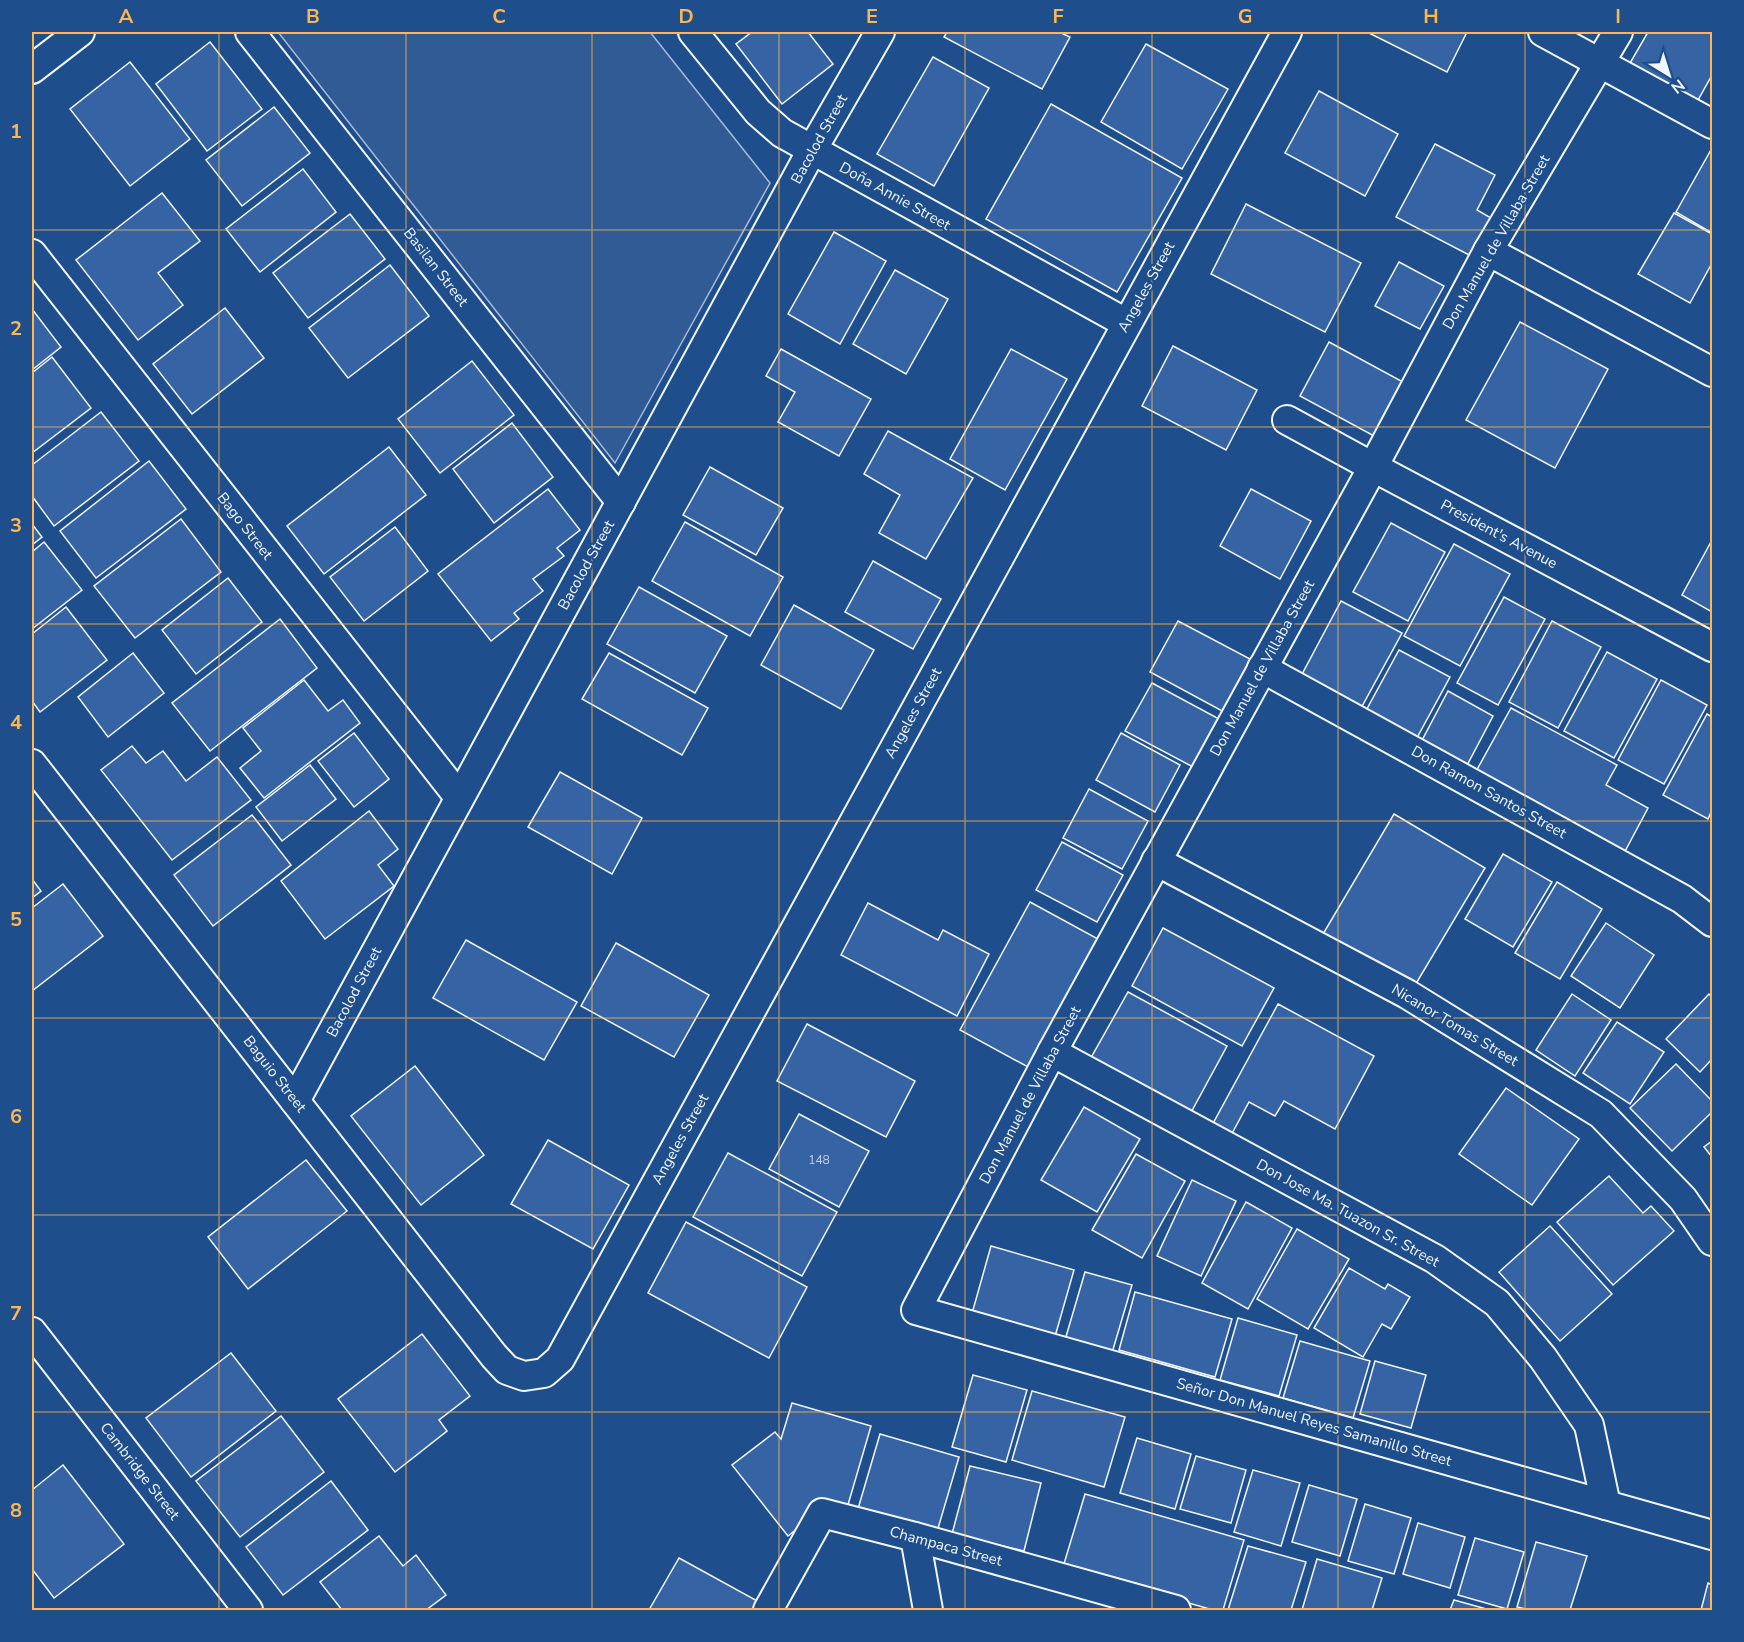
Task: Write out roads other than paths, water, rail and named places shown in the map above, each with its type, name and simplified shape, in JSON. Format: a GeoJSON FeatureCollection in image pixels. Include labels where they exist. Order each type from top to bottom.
{"type":"FeatureCollection","features":[{"type":"Feature","properties":{"kind":"street"},"geometry":{"type":"LineString","coordinates":[[32,69],[80,32]]}},
{"type":"Feature","properties":{"kind":"street","name":"Basilan Street"},"geometry":{"type":"LineString","coordinates":[[250,32],[621,502]]}},
{"type":"Feature","properties":{"kind":"street","name":"Doña Annie Street"},"geometry":{"type":"LineString","coordinates":[[693,32],[758,112],[782,133],[1126,323]]}},
{"type":"Feature","properties":{"kind":"street","name":"Bacolod Street"},"geometry":{"type":"LineString","coordinates":[[296,1101],[812,150],[880,32]]}},
{"type":"Feature","properties":{"kind":"street","name":"Angeles Street"},"geometry":{"type":"LineString","coordinates":[[524,1376],[544,1373],[560,1359],[1287,32]]}},
{"type":"Feature","properties":{"kind":"street"},"geometry":{"type":"LineString","coordinates":[[1543,32],[1713,124]]}},
{"type":"Feature","properties":{"kind":"street","name":"Don Manuel de Villaba Street"},"geometry":{"type":"LineString","coordinates":[[916,1310],[1052,1052],[1373,467],[1488,251],[1618,32]]}},
{"type":"Feature","properties":{"kind":"street"},"geometry":{"type":"LineString","coordinates":[[1488,251],[1713,372]]}},
{"type":"Feature","properties":{"kind":"street","name":"Bago Street"},"geometry":{"type":"LineString","coordinates":[[32,254],[459,797]]}},
{"type":"Feature","properties":{"kind":"street","name":"President's Avenue"},"geometry":{"type":"LineString","coordinates":[[1287,420],[1713,647]]}},
{"type":"Feature","properties":{"kind":"street","name":"Don Ramon Santos Street"},"geometry":{"type":"LineString","coordinates":[[1262,668],[1683,899],[1713,922]]}},
{"type":"Feature","properties":{"kind":"street","name":"Baguio Street"},"geometry":{"type":"LineString","coordinates":[[32,764],[494,1356],[507,1370],[524,1376]]}},
{"type":"Feature","properties":{"kind":"street","name":"Nicanor Tomas Street"},"geometry":{"type":"LineString","coordinates":[[1156,861],[1407,994],[1601,1114],[1683,1199],[1713,1241]]}},
{"type":"Feature","properties":{"kind":"street","name":"Don Jose Ma. Tuazon Sr. Street"},"geometry":{"type":"LineString","coordinates":[[1052,1052],[1435,1259],[1497,1303],[1543,1358],[1589,1425],[1606,1505]]}},
{"type":"Feature","properties":{"kind":"street","name":"Señor Don Manuel Reyes Samanillo Street"},"geometry":{"type":"LineString","coordinates":[[916,1310],[1713,1535]]}},
{"type":"Feature","properties":{"kind":"street","name":"Cambridge Street"},"geometry":{"type":"LineString","coordinates":[[32,1332],[248,1611]]}},
{"type":"Feature","properties":{"kind":"street","name":"Champaca Street"},"geometry":{"type":"LineString","coordinates":[[768,1611],[822,1513],[1176,1611]]}},
{"type":"Feature","properties":{"kind":"street"},"geometry":{"type":"LineString","coordinates":[[915,1537],[928,1611]]}}]}
